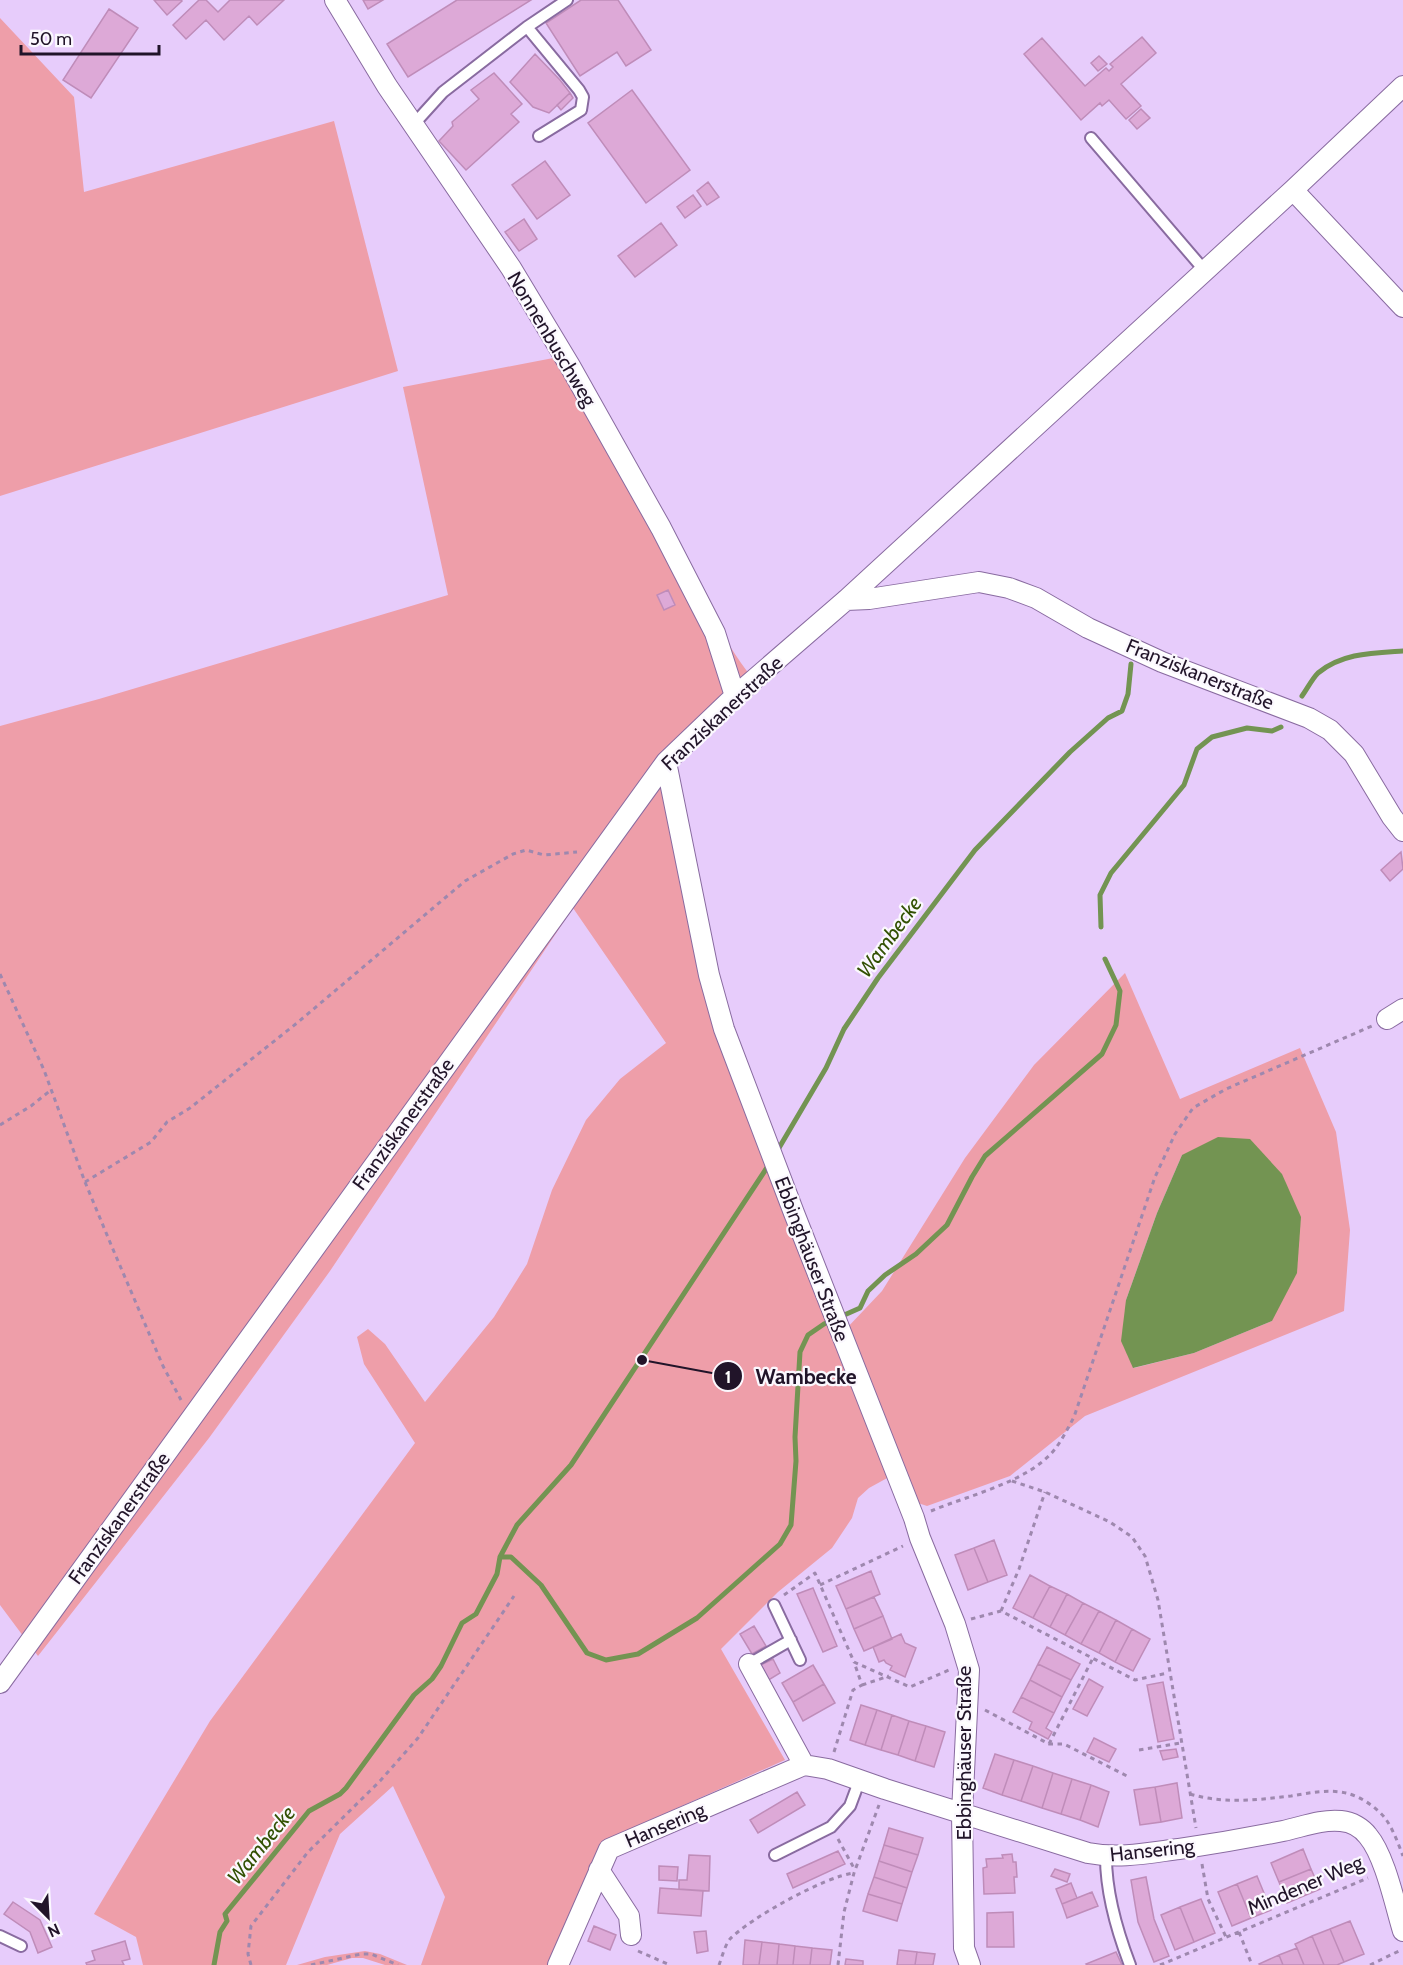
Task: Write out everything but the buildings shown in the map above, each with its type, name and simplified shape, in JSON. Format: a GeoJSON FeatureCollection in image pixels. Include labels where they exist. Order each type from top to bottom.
{"type":"FeatureCollection","features":[{"type":"Feature","properties":{"kind":"street","name":"Nonnenbuschweg"},"geometry":{"type":"LineString","coordinates":[[335,0],[387,86],[511,268],[570,366],[661,528],[715,633],[735,696]]}},
{"type":"Feature","properties":{"kind":"street","name":"Franziskanerstraße"},"geometry":{"type":"LineString","coordinates":[[0,1683],[666,762],[735,696],[846,600],[1205,271],[1403,86]]}},
{"type":"Feature","properties":{"kind":"street"},"geometry":{"type":"LineString","coordinates":[[1293,190],[1403,307]]}},
{"type":"Feature","properties":{"kind":"street","name":"Franziskanerstraße"},"geometry":{"type":"LineString","coordinates":[[846,600],[869,599],[979,582],[1009,588],[1036,598],[1088,628],[1162,662],[1309,718],[1330,730],[1354,754],[1403,831]]}},
{"type":"Feature","properties":{"kind":"street","name":"Ebbinghäuser Straße"},"geometry":{"type":"LineString","coordinates":[[666,762],[709,975],[724,1029],[920,1538],[956,1624],[969,1670],[962,1813],[964,1948],[970,1965]]}},
{"type":"Feature","properties":{"kind":"street"},"geometry":{"type":"LineString","coordinates":[[749,1665],[804,1765]]}},
{"type":"Feature","properties":{"kind":"street","name":"Hansering"},"geometry":{"type":"LineString","coordinates":[[558,1965],[609,1849],[804,1765],[828,1769],[885,1790],[1106,1857],[1130,1856],[1199,1846],[1318,1822],[1342,1821],[1357,1826],[1369,1837],[1384,1870],[1403,1931]]}},
{"type":"Feature","properties":{"kind":"street"},"geometry":{"type":"LineString","coordinates":[[599,1870],[629,1916],[631,1935]]}},
{"type":"Feature","properties":{"kind":"lane"},"geometry":{"type":"LineString","coordinates":[[414,124],[443,92],[527,27],[567,0]]}},
{"type":"Feature","properties":{"kind":"lane"},"geometry":{"type":"LineString","coordinates":[[527,27],[583,97],[582,110],[538,136]]}},
{"type":"Feature","properties":{"kind":"lane"},"geometry":{"type":"LineString","coordinates":[[1091,138],[1205,271]]}},
{"type":"Feature","properties":{"kind":"lane"},"geometry":{"type":"LineString","coordinates":[[774,1605],[800,1660]]}},
{"type":"Feature","properties":{"kind":"lane"},"geometry":{"type":"LineString","coordinates":[[749,1665],[791,1640]]}},
{"type":"Feature","properties":{"kind":"lane"},"geometry":{"type":"LineString","coordinates":[[775,1855],[831,1827],[850,1806],[860,1779]]}},
{"type":"Feature","properties":{"kind":"lane"},"geometry":{"type":"LineString","coordinates":[[1106,1857],[1106,1876],[1122,1944],[1130,1965]]}},
{"type":"Feature","properties":{"kind":"lane"},"geometry":{"type":"LineString","coordinates":[[0,1936],[21,1946]]}},
{"type":"Feature","properties":{"kind":"path"},"geometry":{"type":"LineString","coordinates":[[85,1182],[151,1142],[167,1122],[190,1108],[297,1023],[465,882],[513,854],[526,850],[544,855],[604,849]]}},
{"type":"Feature","properties":{"kind":"path"},"geometry":{"type":"LineString","coordinates":[[0,974],[51,1090],[85,1182],[163,1366],[191,1417]]}},
{"type":"Feature","properties":{"kind":"path"},"geometry":{"type":"LineString","coordinates":[[914,1518],[1012,1481],[1042,1462],[1055,1449],[1074,1417],[1155,1177],[1175,1134],[1193,1108],[1226,1089],[1395,1014]]}},
{"type":"Feature","properties":{"kind":"path"},"geometry":{"type":"LineString","coordinates":[[0,1125],[31,1106],[51,1090]]}},
{"type":"Feature","properties":{"kind":"path"},"geometry":{"type":"LineString","coordinates":[[1012,1481],[1045,1492],[1110,1522],[1132,1537],[1145,1556],[1158,1600],[1208,1899],[1227,1937]]}},
{"type":"Feature","properties":{"kind":"path"},"geometry":{"type":"LineString","coordinates":[[1001,1611],[1022,1560],[1045,1492]]}},
{"type":"Feature","properties":{"kind":"path"},"geometry":{"type":"LineString","coordinates":[[820,1585],[920,1538]]}},
{"type":"Feature","properties":{"kind":"path"},"geometry":{"type":"LineString","coordinates":[[774,1605],[785,1594],[815,1573],[862,1685]]}},
{"type":"Feature","properties":{"kind":"path"},"geometry":{"type":"LineString","coordinates":[[251,1965],[248,1954],[251,1926],[308,1852],[380,1781],[418,1738],[514,1596]]}},
{"type":"Feature","properties":{"kind":"path"},"geometry":{"type":"LineString","coordinates":[[956,1624],[1001,1611],[1135,1680],[1169,1673]]}},
{"type":"Feature","properties":{"kind":"path"},"geometry":{"type":"LineString","coordinates":[[1049,1744],[1093,1658]]}},
{"type":"Feature","properties":{"kind":"path"},"geometry":{"type":"LineString","coordinates":[[854,1662],[910,1687],[949,1670],[969,1670]]}},
{"type":"Feature","properties":{"kind":"path"},"geometry":{"type":"LineString","coordinates":[[828,1769],[853,1690],[889,1676]]}},
{"type":"Feature","properties":{"kind":"path"},"geometry":{"type":"LineString","coordinates":[[967,1701],[1049,1744],[1064,1744],[1128,1776]]}},
{"type":"Feature","properties":{"kind":"path"},"geometry":{"type":"LineString","coordinates":[[1139,1750],[1181,1743]]}},
{"type":"Feature","properties":{"kind":"path"},"geometry":{"type":"LineString","coordinates":[[838,1965],[844,1912],[855,1872],[885,1790]]}},
{"type":"Feature","properties":{"kind":"path"},"geometry":{"type":"LineString","coordinates":[[831,1827],[855,1872]]}},
{"type":"Feature","properties":{"kind":"path","name":"Mindener Weg"},"geometry":{"type":"LineString","coordinates":[[1160,1965],[1384,1870]]}},
{"type":"Feature","properties":{"kind":"path"},"geometry":{"type":"LineString","coordinates":[[719,1965],[729,1940],[757,1920],[795,1896],[845,1874],[855,1872]]}},
{"type":"Feature","properties":{"kind":"path","name":"Mindener Weg"},"geometry":{"type":"LineString","coordinates":[[1239,1932],[1252,1965]]}},
{"type":"Feature","properties":{"kind":"path"},"geometry":{"type":"LineString","coordinates":[[631,1935],[633,1949],[670,1965]]}},
{"type":"Feature","properties":{"kind":"path"},"geometry":{"type":"LineString","coordinates":[[1370,1965],[1403,1949]]}},
{"type":"Feature","properties":{"kind":"path"},"geometry":{"type":"LineString","coordinates":[[311,1965],[361,1954],[371,1954],[398,1965]]}},
{"type":"Feature","properties":{"kind":"shaded area"},"geometry":{"type":"Polygon","coordinates":[[[0,18],[74,97],[84,192],[334,121],[398,371],[0,496],[0,18]]]}},
{"type":"Feature","properties":{"kind":"shaded area"},"geometry":{"type":"Polygon","coordinates":[[[574,354],[640,473],[714,620],[735,655],[760,687],[675,767],[723,1006],[846,1329],[882,1291],[965,1158],[1034,1065],[1125,973],[1180,1099],[1300,1048],[1336,1132],[1350,1230],[1344,1311],[1085,1416],[1010,1476],[927,1506],[915,1502],[900,1471],[869,1488],[858,1498],[852,1518],[832,1548],[778,1592],[721,1649],[785,1760],[648,1821],[599,1846],[549,1965],[421,1965],[445,1897],[393,1786],[340,1834],[286,1965],[143,1965],[136,1937],[94,1914],[210,1721],[415,1443],[364,1364],[357,1337],[368,1329],[385,1344],[425,1402],[494,1317],[527,1264],[552,1190],[586,1120],[620,1079],[666,1043],[573,908],[330,1271],[209,1438],[38,1656],[0,1605],[0,726],[99,699],[448,595],[403,387],[574,354]],[[1182,1155],[1157,1213],[1126,1300],[1134,1368],[1194,1353],[1272,1321],[1182,1155]]]}},
{"type":"Feature","properties":{"kind":"shaded area"},"geometry":{"type":"Polygon","coordinates":[[[1218,1137],[1250,1139],[1282,1174],[1301,1217],[1297,1273],[1272,1321],[1194,1353],[1133,1368],[1121,1341],[1126,1300],[1157,1213],[1182,1155],[1218,1137]]]}},
{"type":"Feature","properties":{"kind":"shaded area"},"geometry":{"type":"Polygon","coordinates":[[[365,1951],[380,1954],[407,1965],[385,1965],[363,1958],[352,1958],[327,1965],[297,1965],[325,1957],[365,1951]]]}},
{"type":"Feature","properties":{"kind":"waterway","name":"Wambecke"},"geometry":{"type":"LineString","coordinates":[[1302,696],[1318,673],[1337,661],[1358,655],[1403,651]]}},
{"type":"Feature","properties":{"kind":"waterway","name":"Wambecke"},"geometry":{"type":"LineString","coordinates":[[776,1153],[826,1068],[844,1029],[878,978],[975,850],[1070,752],[1108,718],[1122,711],[1128,694],[1131,664]]}},
{"type":"Feature","properties":{"kind":"waterway","name":"Wambecke"},"geometry":{"type":"LineString","coordinates":[[1101,927],[1100,895],[1111,873],[1184,785],[1197,749],[1212,737],[1247,728],[1272,731],[1281,727]]}},
{"type":"Feature","properties":{"kind":"waterway","name":"Wambecke"},"geometry":{"type":"LineString","coordinates":[[500,1557],[511,1557],[541,1585],[587,1653],[606,1660],[638,1654],[697,1618],[780,1544],[791,1525],[800,1352],[808,1335],[824,1324],[860,1308],[868,1291],[885,1275],[916,1254],[947,1225],[985,1156],[1102,1054],[1116,1025],[1120,991],[1105,959]]}},
{"type":"Feature","properties":{"kind":"waterway","name":"Wambecke"},"geometry":{"type":"LineString","coordinates":[[214,1965],[220,1932],[227,1921],[225,1914],[309,1811],[340,1794],[346,1788],[414,1695],[432,1679],[462,1623],[476,1614],[497,1574],[500,1557],[517,1525],[571,1465],[770,1163]]}},
{"type":"Feature","properties":{"kind":"place","name":"Wambecke"},"geometry":{"type":"Point","coordinates":[642,1360]}}]}
